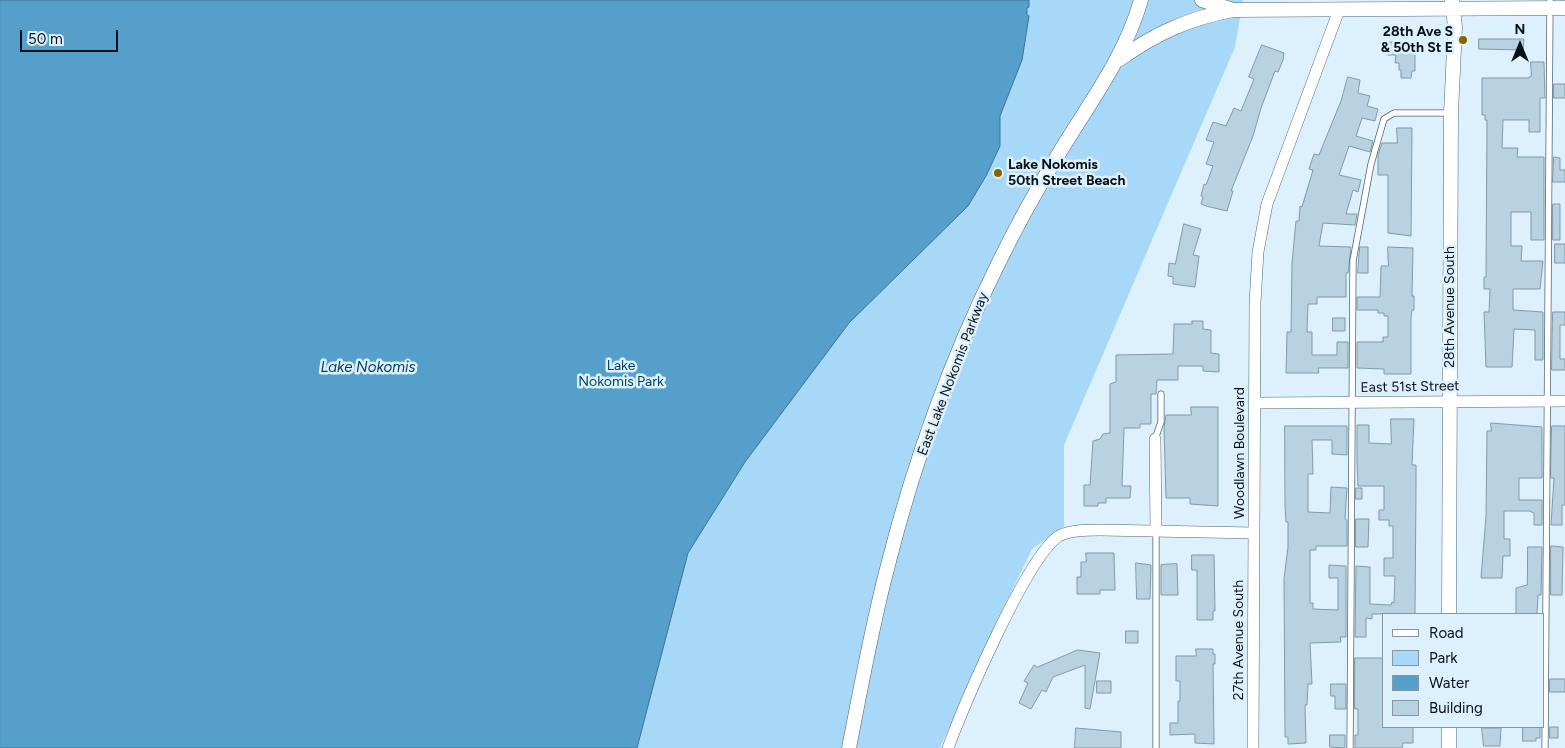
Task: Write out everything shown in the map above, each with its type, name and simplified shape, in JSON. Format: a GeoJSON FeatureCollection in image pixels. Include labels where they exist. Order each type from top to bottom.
{"type":"FeatureCollection","features":[{"type":"Feature","properties":{"kind":"street","name":"East Lake Nokomis Parkway"},"geometry":{"type":"LineString","coordinates":[[849,748],[873,626],[892,547],[915,472],[951,370],[985,292],[1020,220],[1128,40],[1141,0]]}},
{"type":"Feature","properties":{"kind":"street"},"geometry":{"type":"LineString","coordinates":[[1202,0],[1233,10]]}},
{"type":"Feature","properties":{"kind":"street"},"geometry":{"type":"LineString","coordinates":[[1117,60],[1151,37],[1175,25],[1200,17],[1256,5],[1339,10],[1452,4],[1550,4],[1565,8]]}},
{"type":"Feature","properties":{"kind":"street","name":"28th Avenue South"},"geometry":{"type":"LineString","coordinates":[[1449,613],[1451,113],[1455,27],[1452,4]]}},
{"type":"Feature","properties":{"kind":"street","name":"Woodlawn Boulevard"},"geometry":{"type":"LineString","coordinates":[[948,748],[1000,632],[1031,569],[1046,548],[1060,536],[1083,531],[1254,533],[1256,276],[1262,221],[1272,186],[1339,10]]}},
{"type":"Feature","properties":{"kind":"street","name":"East 51st Street"},"geometry":{"type":"LineString","coordinates":[[1255,403],[1565,402]]}},
{"type":"Feature","properties":{"kind":"street"},"geometry":{"type":"LineString","coordinates":[[1155,439],[1156,532]]}},
{"type":"Feature","properties":{"kind":"street","name":"27th Avenue South"},"geometry":{"type":"LineString","coordinates":[[1253,748],[1254,533]]}},
{"type":"Feature","properties":{"kind":"street"},"geometry":{"type":"LineString","coordinates":[[1449,728],[1449,748]]}},
{"type":"Feature","properties":{"kind":"lane"},"geometry":{"type":"LineString","coordinates":[[1545,748],[1550,4]]}},
{"type":"Feature","properties":{"kind":"lane"},"geometry":{"type":"LineString","coordinates":[[1350,748],[1350,402],[1354,244],[1384,119],[1394,113],[1451,113]]}},
{"type":"Feature","properties":{"kind":"lane"},"geometry":{"type":"LineString","coordinates":[[1155,439],[1161,422],[1161,394]]}},
{"type":"Feature","properties":{"kind":"lane"},"geometry":{"type":"LineString","coordinates":[[1156,532],[1156,748]]}},
{"type":"Feature","properties":{"kind":"green space","name":"Lake Nokomis"},"geometry":{"type":"Polygon","coordinates":[[[0,0],[1243,0],[1235,47],[1064,445],[1064,527],[1032,549],[975,668],[940,748],[0,748],[0,0]]]}},
{"type":"Feature","properties":{"kind":"water","name":"Lake Nokomis"},"geometry":{"type":"Polygon","coordinates":[[[0,0],[1029,0],[1027,15],[1029,16],[1022,60],[1000,116],[1000,146],[986,176],[968,206],[849,323],[745,462],[688,553],[637,748],[0,748],[0,0]]]}},
{"type":"Feature","properties":{"kind":"building"},"geometry":{"type":"Polygon","coordinates":[[[1479,39],[1524,39],[1523,50],[1479,49],[1479,39]]]}},
{"type":"Feature","properties":{"kind":"building"},"geometry":{"type":"Polygon","coordinates":[[[1388,42],[1400,42],[1400,47],[1415,48],[1415,71],[1412,71],[1411,78],[1401,78],[1399,63],[1395,63],[1396,55],[1388,55],[1388,42]]]}},
{"type":"Feature","properties":{"kind":"building"},"geometry":{"type":"Polygon","coordinates":[[[1262,45],[1284,53],[1283,60],[1278,72],[1275,71],[1261,108],[1253,136],[1231,191],[1233,191],[1227,211],[1206,206],[1201,204],[1203,197],[1201,196],[1204,184],[1206,185],[1213,166],[1206,164],[1214,142],[1206,140],[1213,122],[1226,126],[1234,108],[1241,111],[1254,79],[1249,77],[1262,45]]]}},
{"type":"Feature","properties":{"kind":"building"},"geometry":{"type":"Polygon","coordinates":[[[1531,62],[1544,62],[1545,98],[1540,98],[1540,132],[1529,132],[1529,120],[1503,120],[1502,148],[1518,148],[1517,157],[1544,157],[1544,240],[1531,240],[1531,212],[1511,212],[1511,246],[1522,246],[1521,261],[1543,261],[1540,289],[1513,289],[1513,310],[1543,312],[1543,360],[1535,360],[1535,330],[1514,329],[1512,367],[1486,367],[1484,312],[1489,312],[1490,289],[1484,289],[1484,277],[1486,277],[1487,120],[1485,120],[1485,115],[1482,115],[1482,78],[1528,78],[1531,76],[1531,62]]]}},
{"type":"Feature","properties":{"kind":"building"},"geometry":{"type":"Polygon","coordinates":[[[1348,77],[1360,80],[1358,93],[1370,96],[1367,106],[1378,109],[1375,121],[1362,118],[1356,136],[1373,141],[1370,152],[1349,146],[1339,175],[1361,180],[1358,192],[1353,190],[1346,214],[1357,214],[1355,225],[1323,223],[1319,246],[1351,247],[1348,273],[1346,273],[1346,297],[1317,297],[1317,304],[1308,304],[1307,332],[1312,332],[1312,355],[1337,355],[1337,342],[1348,342],[1348,368],[1318,368],[1319,373],[1286,373],[1287,332],[1291,332],[1292,263],[1296,221],[1299,221],[1300,206],[1302,207],[1313,170],[1309,169],[1314,154],[1319,155],[1341,101],[1348,77]]]}},
{"type":"Feature","properties":{"kind":"building"},"geometry":{"type":"Polygon","coordinates":[[[1554,84],[1565,84],[1565,98],[1554,98],[1554,84]]]}},
{"type":"Feature","properties":{"kind":"building"},"geometry":{"type":"Polygon","coordinates":[[[1397,128],[1412,128],[1411,236],[1388,233],[1388,175],[1378,175],[1378,155],[1382,143],[1397,143],[1397,128]]]}},
{"type":"Feature","properties":{"kind":"building"},"geometry":{"type":"Polygon","coordinates":[[[1554,157],[1560,158],[1560,170],[1565,170],[1565,182],[1553,182],[1554,157]]]}},
{"type":"Feature","properties":{"kind":"building"},"geometry":{"type":"Polygon","coordinates":[[[1553,204],[1560,204],[1560,240],[1553,240],[1553,204]]]}},
{"type":"Feature","properties":{"kind":"building"},"geometry":{"type":"Polygon","coordinates":[[[1184,224],[1201,229],[1193,255],[1199,256],[1195,287],[1173,284],[1173,277],[1168,276],[1169,263],[1175,264],[1184,224]]]}},
{"type":"Feature","properties":{"kind":"building"},"geometry":{"type":"Polygon","coordinates":[[[1555,244],[1565,244],[1565,263],[1555,263],[1555,244]]]}},
{"type":"Feature","properties":{"kind":"building"},"geometry":{"type":"Polygon","coordinates":[[[1360,247],[1368,247],[1368,273],[1358,273],[1360,247]]]}},
{"type":"Feature","properties":{"kind":"building"},"geometry":{"type":"Polygon","coordinates":[[[1388,247],[1413,248],[1412,296],[1414,296],[1414,310],[1412,310],[1411,317],[1411,374],[1384,374],[1384,369],[1357,368],[1357,342],[1383,342],[1383,337],[1388,337],[1388,316],[1384,316],[1384,313],[1378,313],[1378,310],[1357,310],[1357,297],[1380,297],[1381,266],[1388,266],[1388,247]]]}},
{"type":"Feature","properties":{"kind":"building"},"geometry":{"type":"Polygon","coordinates":[[[1553,312],[1565,312],[1565,325],[1560,325],[1560,359],[1565,359],[1565,370],[1552,370],[1553,312]]]}},
{"type":"Feature","properties":{"kind":"building"},"geometry":{"type":"Polygon","coordinates":[[[1333,318],[1345,318],[1345,331],[1333,331],[1333,318]]]}},
{"type":"Feature","properties":{"kind":"building"},"geometry":{"type":"Polygon","coordinates":[[[1192,321],[1203,321],[1203,329],[1211,330],[1211,353],[1219,354],[1219,372],[1203,371],[1203,366],[1178,366],[1178,380],[1157,380],[1156,394],[1151,394],[1151,424],[1140,424],[1140,428],[1124,428],[1122,486],[1131,486],[1130,498],[1106,498],[1106,503],[1098,503],[1098,506],[1084,506],[1084,485],[1090,485],[1093,441],[1100,439],[1103,434],[1110,433],[1110,384],[1116,382],[1116,355],[1173,354],[1174,324],[1192,324],[1192,321]]]}},
{"type":"Feature","properties":{"kind":"building"},"geometry":{"type":"Polygon","coordinates":[[[1191,407],[1218,407],[1218,506],[1190,504],[1190,498],[1166,498],[1164,428],[1166,415],[1191,415],[1191,407]]]}},
{"type":"Feature","properties":{"kind":"building"},"geometry":{"type":"Polygon","coordinates":[[[1391,419],[1414,419],[1412,465],[1416,465],[1415,613],[1372,614],[1372,619],[1366,618],[1366,637],[1355,637],[1356,566],[1370,567],[1370,604],[1391,605],[1392,602],[1394,603],[1395,576],[1384,576],[1384,558],[1393,558],[1393,526],[1389,526],[1389,520],[1379,520],[1379,510],[1384,510],[1384,486],[1358,486],[1357,425],[1369,425],[1369,443],[1391,444],[1391,419]]]}},
{"type":"Feature","properties":{"kind":"building"},"geometry":{"type":"Polygon","coordinates":[[[1491,423],[1542,427],[1542,478],[1519,478],[1519,500],[1542,500],[1542,525],[1534,525],[1534,513],[1529,511],[1504,511],[1504,539],[1510,539],[1510,556],[1503,556],[1502,578],[1481,578],[1486,516],[1487,431],[1491,431],[1491,423]]]}},
{"type":"Feature","properties":{"kind":"building"},"geometry":{"type":"Polygon","coordinates":[[[1285,426],[1347,426],[1347,455],[1332,454],[1332,440],[1312,440],[1313,474],[1308,474],[1308,512],[1330,513],[1331,487],[1347,488],[1345,519],[1347,520],[1347,546],[1316,546],[1316,550],[1310,550],[1310,603],[1313,603],[1313,609],[1338,610],[1338,578],[1329,578],[1329,565],[1346,566],[1346,637],[1340,637],[1341,642],[1310,643],[1312,684],[1308,684],[1307,705],[1305,705],[1306,743],[1288,744],[1288,737],[1285,737],[1284,579],[1288,547],[1288,522],[1286,522],[1285,506],[1285,426]]]}},
{"type":"Feature","properties":{"kind":"building"},"geometry":{"type":"Polygon","coordinates":[[[1552,426],[1565,426],[1565,505],[1562,505],[1562,525],[1551,525],[1554,478],[1551,478],[1552,426]]]}},
{"type":"Feature","properties":{"kind":"building"},"geometry":{"type":"Polygon","coordinates":[[[1356,488],[1362,488],[1362,499],[1356,499],[1356,488]]]}},
{"type":"Feature","properties":{"kind":"building"},"geometry":{"type":"Polygon","coordinates":[[[1356,519],[1369,519],[1368,547],[1356,547],[1356,519]]]}},
{"type":"Feature","properties":{"kind":"building"},"geometry":{"type":"Polygon","coordinates":[[[1551,546],[1563,547],[1562,595],[1551,595],[1551,546]]]}},
{"type":"Feature","properties":{"kind":"building"},"geometry":{"type":"Polygon","coordinates":[[[1528,547],[1542,547],[1541,595],[1538,595],[1537,613],[1516,613],[1516,588],[1527,585],[1528,547]]]}},
{"type":"Feature","properties":{"kind":"building"},"geometry":{"type":"Polygon","coordinates":[[[1086,553],[1114,553],[1115,590],[1100,590],[1100,594],[1077,594],[1077,577],[1081,577],[1081,562],[1086,562],[1086,553]]]}},
{"type":"Feature","properties":{"kind":"building"},"geometry":{"type":"Polygon","coordinates":[[[1192,555],[1214,555],[1215,611],[1213,611],[1213,620],[1197,620],[1197,570],[1192,570],[1192,555]]]}},
{"type":"Feature","properties":{"kind":"building"},"geometry":{"type":"Polygon","coordinates":[[[1136,563],[1151,565],[1150,599],[1137,599],[1136,563]]]}},
{"type":"Feature","properties":{"kind":"building"},"geometry":{"type":"Polygon","coordinates":[[[1177,564],[1178,595],[1161,595],[1161,565],[1177,564]]]}},
{"type":"Feature","properties":{"kind":"building"},"geometry":{"type":"Polygon","coordinates":[[[1126,631],[1138,631],[1138,643],[1126,643],[1126,631]]]}},
{"type":"Feature","properties":{"kind":"building"},"geometry":{"type":"Polygon","coordinates":[[[1196,649],[1213,649],[1213,654],[1215,654],[1215,664],[1213,664],[1214,744],[1195,743],[1195,734],[1170,735],[1170,723],[1178,723],[1178,701],[1180,701],[1180,681],[1176,681],[1176,656],[1196,656],[1196,649]]]}},
{"type":"Feature","properties":{"kind":"building"},"geometry":{"type":"Polygon","coordinates":[[[1078,650],[1100,653],[1090,709],[1085,708],[1085,665],[1053,677],[1046,692],[1042,690],[1031,709],[1019,703],[1028,683],[1024,681],[1034,665],[1037,667],[1078,650]]]}},
{"type":"Feature","properties":{"kind":"building"},"geometry":{"type":"Polygon","coordinates":[[[1355,658],[1382,658],[1382,728],[1413,728],[1413,743],[1403,743],[1402,748],[1355,748],[1355,735],[1358,735],[1358,709],[1355,709],[1355,658]]]}},
{"type":"Feature","properties":{"kind":"building"},"geometry":{"type":"Polygon","coordinates":[[[1550,679],[1565,679],[1565,692],[1550,692],[1550,679]]]}},
{"type":"Feature","properties":{"kind":"building"},"geometry":{"type":"Polygon","coordinates":[[[1097,681],[1111,681],[1111,693],[1097,693],[1097,681]]]}},
{"type":"Feature","properties":{"kind":"building"},"geometry":{"type":"Polygon","coordinates":[[[1331,684],[1346,684],[1346,709],[1335,709],[1335,696],[1331,696],[1331,684]]]}},
{"type":"Feature","properties":{"kind":"building"},"geometry":{"type":"Polygon","coordinates":[[[1550,727],[1558,727],[1558,738],[1550,738],[1550,727]]]}},
{"type":"Feature","properties":{"kind":"building"},"geometry":{"type":"Polygon","coordinates":[[[1076,728],[1121,732],[1121,748],[1075,748],[1076,728]]]}},
{"type":"Feature","properties":{"kind":"building"},"geometry":{"type":"Polygon","coordinates":[[[1482,728],[1501,728],[1500,746],[1484,746],[1482,728]]]}},
{"type":"Feature","properties":{"kind":"building"},"geometry":{"type":"Polygon","coordinates":[[[1523,728],[1540,728],[1540,738],[1536,738],[1536,741],[1523,741],[1523,728]]]}},
{"type":"Feature","properties":{"kind":"building"},"geometry":{"type":"Polygon","coordinates":[[[1330,735],[1345,735],[1345,748],[1330,747],[1330,735]]]}},
{"type":"Feature","properties":{"kind":"place","name":"28th Ave S & 50th St E"},"geometry":{"type":"Point","coordinates":[1463,40]}},
{"type":"Feature","properties":{"kind":"place","name":"Lake Nokomis 50th Street Beach"},"geometry":{"type":"Point","coordinates":[998,173]}},
{"type":"Feature","properties":{"kind":"park label","name":"Lake Nokomis Park"},"geometry":{"type":"Point","coordinates":[621,374]}}]}
